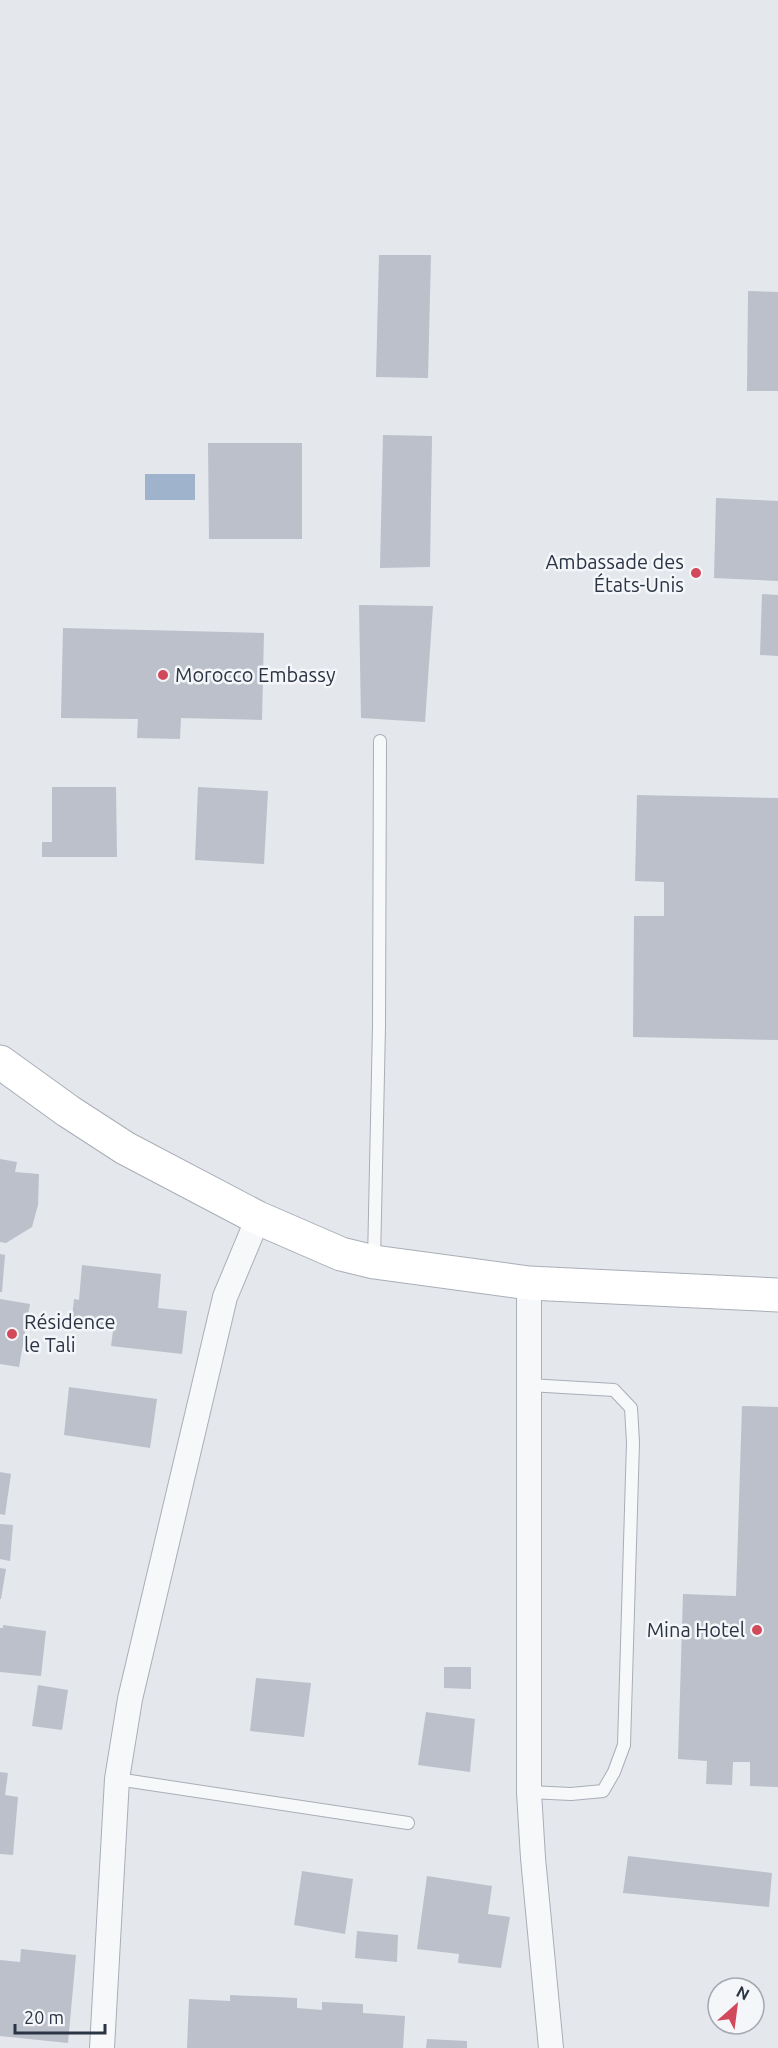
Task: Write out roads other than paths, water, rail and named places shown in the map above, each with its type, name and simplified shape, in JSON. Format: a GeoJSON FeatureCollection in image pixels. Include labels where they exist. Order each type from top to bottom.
{"type":"FeatureCollection","features":[{"type":"Feature","properties":{"kind":"main road"},"geometry":{"type":"LineString","coordinates":[[0,1062],[40,1092],[125,1148],[258,1218],[340,1254],[374,1262],[529,1283],[778,1295]]}},
{"type":"Feature","properties":{"kind":"street"},"geometry":{"type":"LineString","coordinates":[[102,2048],[117,1779],[130,1699],[225,1297],[258,1218]]}},
{"type":"Feature","properties":{"kind":"street"},"geometry":{"type":"LineString","coordinates":[[529,1283],[529,1792],[551,2048]]}},
{"type":"Feature","properties":{"kind":"lane"},"geometry":{"type":"LineString","coordinates":[[374,1262],[379,1015],[380,741]]}},
{"type":"Feature","properties":{"kind":"lane"},"geometry":{"type":"LineString","coordinates":[[529,1385],[614,1390],[631,1408],[633,1442],[624,1745],[614,1772],[603,1791],[571,1794],[529,1792]]}},
{"type":"Feature","properties":{"kind":"lane"},"geometry":{"type":"LineString","coordinates":[[117,1779],[408,1823]]}},
{"type":"Feature","properties":{"kind":"water"},"geometry":{"type":"Polygon","coordinates":[[[145,474],[195,474],[195,500],[145,500],[145,474]]]}},
{"type":"Feature","properties":{"kind":"place","name":"Ambassade des États-Unis"},"geometry":{"type":"Point","coordinates":[696,573]}},
{"type":"Feature","properties":{"kind":"place","name":"Morocco Embassy"},"geometry":{"type":"Point","coordinates":[163,675]}},
{"type":"Feature","properties":{"kind":"place","name":"Résidence le Tali"},"geometry":{"type":"Point","coordinates":[12,1334]}},
{"type":"Feature","properties":{"kind":"place","name":"Mina Hotel"},"geometry":{"type":"Point","coordinates":[757,1630]}}]}
